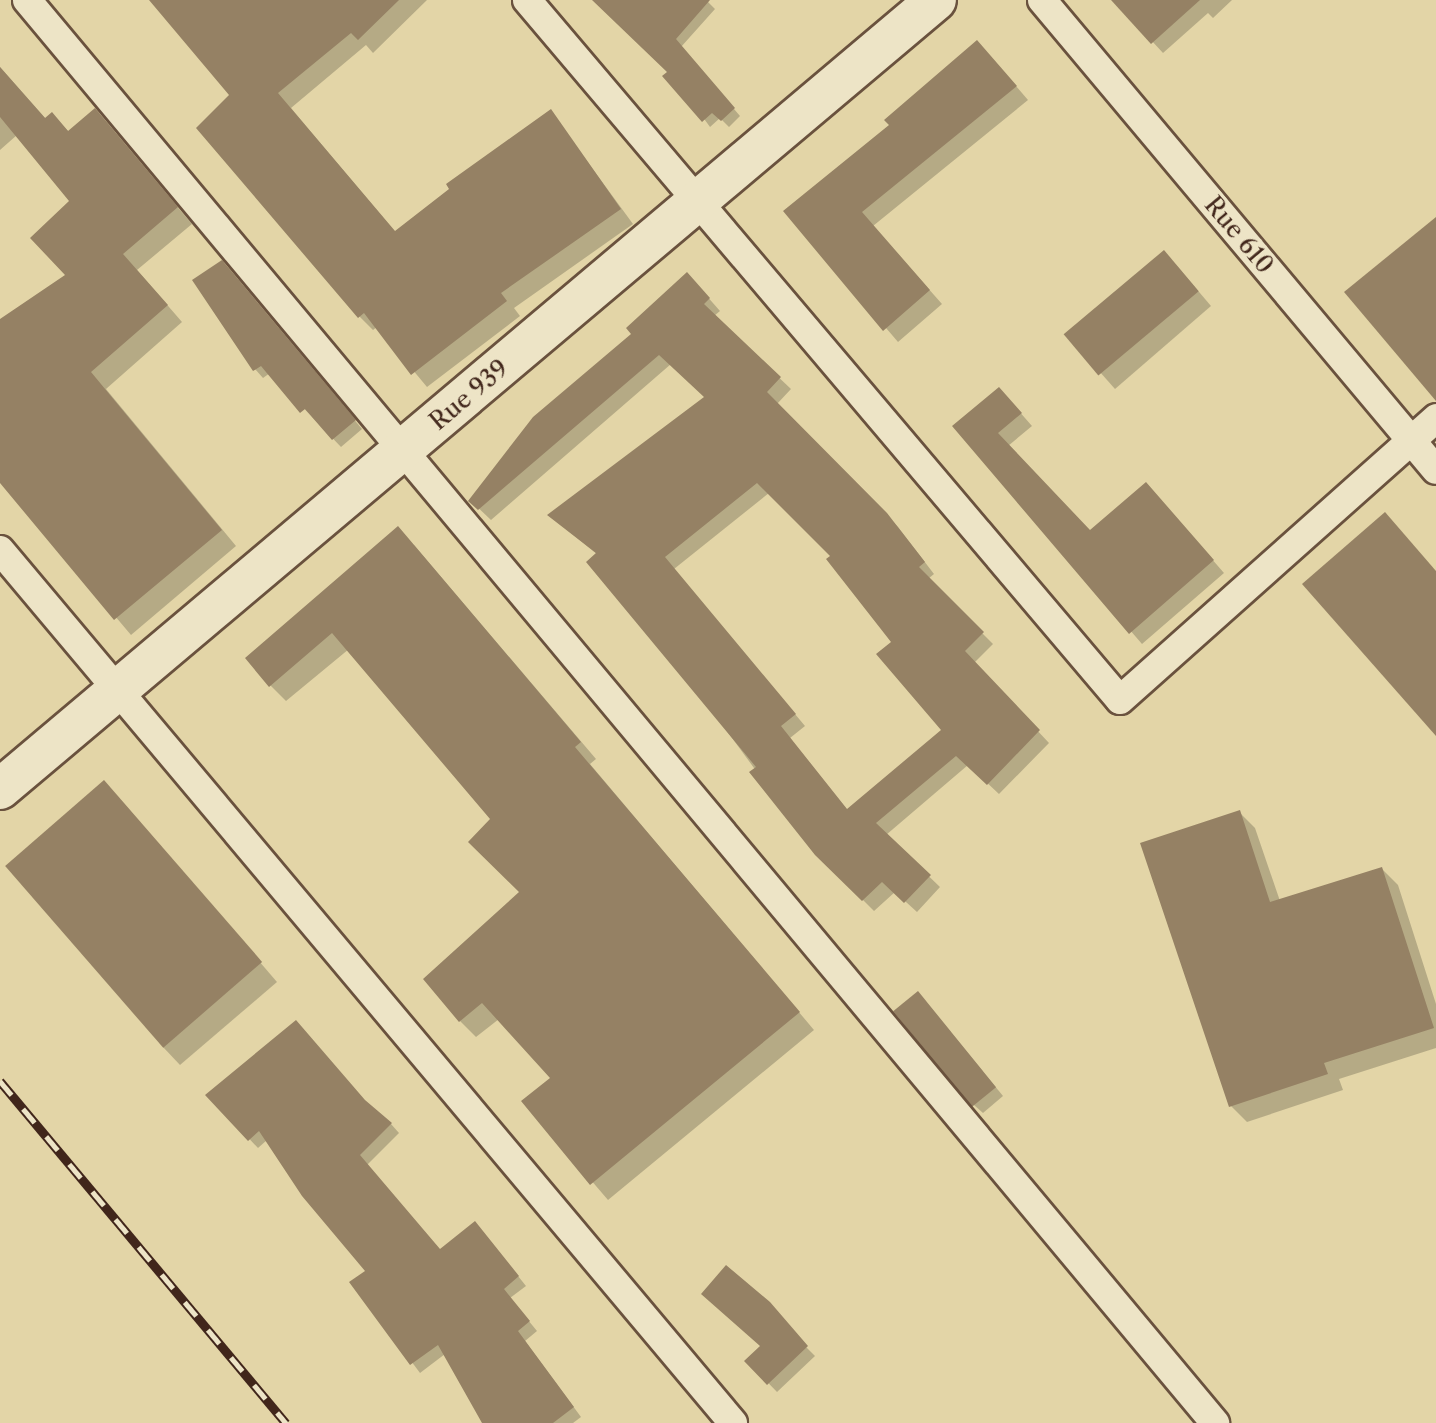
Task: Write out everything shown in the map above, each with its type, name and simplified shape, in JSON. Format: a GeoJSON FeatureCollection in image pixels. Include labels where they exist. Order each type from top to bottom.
{"type":"FeatureCollection","features":[{"type":"Feature","properties":{"kind":"main road","name":"Rue 939"},"geometry":{"type":"LineString","coordinates":[[0,789],[936,0]]}},
{"type":"Feature","properties":{"kind":"street"},"geometry":{"type":"LineString","coordinates":[[27,0],[1215,1423]]}},
{"type":"Feature","properties":{"kind":"street"},"geometry":{"type":"LineString","coordinates":[[527,0],[1120,700],[1409,438],[1436,418]]}},
{"type":"Feature","properties":{"kind":"street","name":"Rue 610"},"geometry":{"type":"LineString","coordinates":[[1042,0],[1436,470]]}},
{"type":"Feature","properties":{"kind":"street"},"geometry":{"type":"LineString","coordinates":[[0,550],[733,1423]]}},
{"type":"Feature","properties":{"kind":"building"},"geometry":{"type":"Polygon","coordinates":[[[149,0],[399,0],[358,40],[351,33],[278,93],[395,231],[449,189],[446,184],[551,109],[621,209],[501,293],[507,301],[411,375],[364,313],[358,318],[196,128],[229,95],[149,0]]]}},
{"type":"Feature","properties":{"kind":"building"},"geometry":{"type":"Polygon","coordinates":[[[592,0],[710,0],[676,39],[735,108],[721,121],[712,113],[702,122],[662,76],[667,72],[592,0]]]}},
{"type":"Feature","properties":{"kind":"building"},"geometry":{"type":"Polygon","coordinates":[[[1111,0],[1200,0],[1151,44],[1111,0]]]}},
{"type":"Feature","properties":{"kind":"building"},"geometry":{"type":"Polygon","coordinates":[[[977,40],[1017,86],[862,212],[930,290],[883,331],[783,211],[889,125],[884,120],[977,40]]]}},
{"type":"Feature","properties":{"kind":"building"},"geometry":{"type":"Polygon","coordinates":[[[0,67],[45,118],[52,112],[68,131],[95,108],[178,207],[123,254],[168,305],[91,372],[222,530],[114,620],[0,483],[0,319],[65,275],[30,238],[69,201],[0,117],[0,67]]]}},
{"type":"Feature","properties":{"kind":"building"},"geometry":{"type":"Polygon","coordinates":[[[1436,217],[1436,401],[1344,292],[1436,217]]]}},
{"type":"Feature","properties":{"kind":"building"},"geometry":{"type":"Polygon","coordinates":[[[1164,250],[1199,291],[1098,376],[1064,334],[1164,250]]]}},
{"type":"Feature","properties":{"kind":"building"},"geometry":{"type":"Polygon","coordinates":[[[222,260],[356,420],[332,440],[305,409],[300,413],[261,366],[253,371],[192,280],[222,260]]]}},
{"type":"Feature","properties":{"kind":"building"},"geometry":{"type":"Polygon","coordinates":[[[687,272],[710,298],[704,304],[781,377],[767,392],[887,513],[925,562],[919,567],[984,632],[965,651],[1040,730],[987,785],[956,756],[876,823],[931,875],[904,903],[882,882],[862,901],[815,855],[749,772],[756,767],[586,562],[596,553],[547,515],[704,397],[659,355],[478,510],[468,501],[533,417],[631,334],[626,328],[687,272]],[[757,483],[665,557],[796,714],[781,726],[847,809],[941,730],[876,654],[891,642],[826,559],[830,556],[757,483]]]}},
{"type":"Feature","properties":{"kind":"building"},"geometry":{"type":"Polygon","coordinates":[[[999,387],[1022,413],[998,433],[1090,530],[1146,482],[1214,560],[1129,634],[952,426],[999,387]]]}},
{"type":"Feature","properties":{"kind":"building"},"geometry":{"type":"Polygon","coordinates":[[[1385,512],[1436,571],[1436,736],[1302,584],[1385,512]]]}},
{"type":"Feature","properties":{"kind":"building"},"geometry":{"type":"Polygon","coordinates":[[[398,526],[581,742],[575,747],[800,1012],[590,1185],[521,1101],[550,1078],[482,1003],[459,1022],[423,979],[519,892],[468,842],[490,819],[332,633],[269,687],[245,658],[398,526]]]}},
{"type":"Feature","properties":{"kind":"building"},"geometry":{"type":"Polygon","coordinates":[[[104,780],[262,962],[163,1048],[5,866],[104,780]]]}},
{"type":"Feature","properties":{"kind":"building"},"geometry":{"type":"Polygon","coordinates":[[[1240,810],[1270,902],[1382,867],[1434,1028],[1324,1063],[1328,1074],[1229,1107],[1140,843],[1240,810]]]}},
{"type":"Feature","properties":{"kind":"building"},"geometry":{"type":"Polygon","coordinates":[[[918,991],[996,1087],[971,1108],[893,1011],[918,991]]]}},
{"type":"Feature","properties":{"kind":"building"},"geometry":{"type":"Polygon","coordinates":[[[296,1020],[365,1100],[392,1123],[360,1155],[440,1249],[475,1221],[519,1276],[504,1289],[530,1321],[518,1331],[574,1407],[553,1423],[482,1423],[438,1345],[410,1365],[349,1282],[365,1271],[302,1196],[259,1131],[248,1141],[205,1095],[296,1020]]]}},
{"type":"Feature","properties":{"kind":"building"},"geometry":{"type":"Polygon","coordinates":[[[726,1265],[770,1302],[808,1346],[767,1385],[744,1361],[760,1346],[701,1294],[726,1265]]]}},
{"type":"Feature","properties":{"kind":"railway"},"geometry":{"type":"LineString","coordinates":[[0,1081],[286,1423]]}}]}
